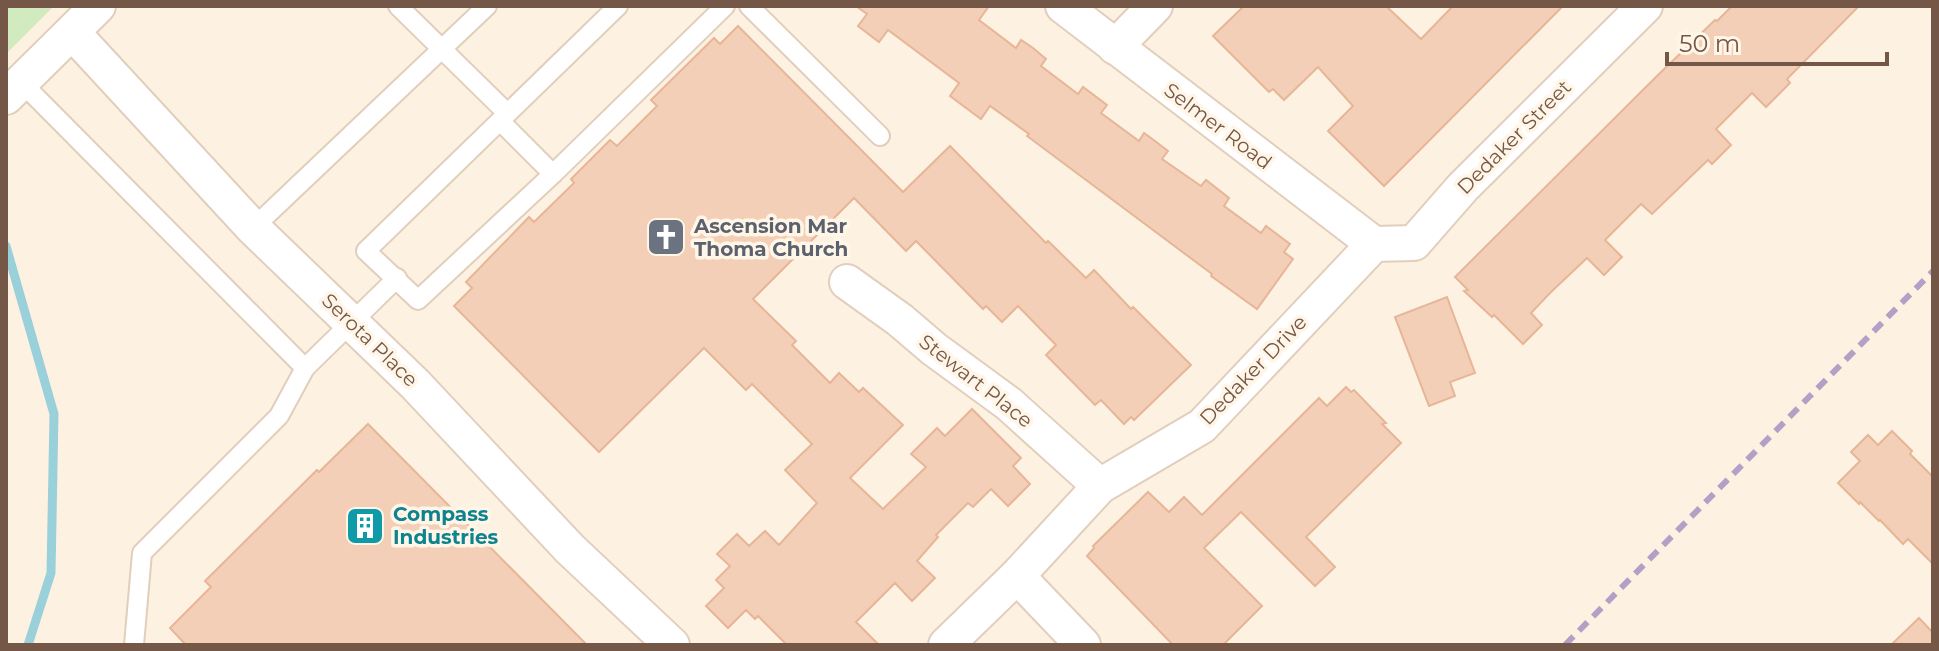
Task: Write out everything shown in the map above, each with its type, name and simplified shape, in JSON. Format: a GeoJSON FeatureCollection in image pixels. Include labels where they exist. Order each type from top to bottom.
{"type":"FeatureCollection","features":[{"type":"Feature","properties":{"kind":"street"},"geometry":{"type":"LineString","coordinates":[[13,89],[98,6]]}},
{"type":"Feature","properties":{"kind":"street","name":"Selmer Road"},"geometry":{"type":"LineString","coordinates":[[1063,6],[1374,244]]}},
{"type":"Feature","properties":{"kind":"street"},"geometry":{"type":"LineString","coordinates":[[1115,47],[1155,6]]}},
{"type":"Feature","properties":{"kind":"street","name":"Dedaker Street"},"geometry":{"type":"LineString","coordinates":[[1374,244],[1414,243],[1463,187],[1645,6]]}},
{"type":"Feature","properties":{"kind":"street","name":"Serota Place"},"geometry":{"type":"LineString","coordinates":[[72,32],[253,228],[415,384],[570,549],[672,645]]}},
{"type":"Feature","properties":{"kind":"street","name":"Dedaker Drive"},"geometry":{"type":"LineString","coordinates":[[946,645],[1017,576],[1100,486],[1202,426],[1374,244]]}},
{"type":"Feature","properties":{"kind":"street","name":"Stewart Place"},"geometry":{"type":"LineString","coordinates":[[847,282],[1009,404],[1100,486]]}},
{"type":"Feature","properties":{"kind":"street"},"geometry":{"type":"LineString","coordinates":[[1017,576],[1083,645]]}},
{"type":"Feature","properties":{"kind":"lane"},"geometry":{"type":"LineString","coordinates":[[398,6],[504,117],[553,174]]}},
{"type":"Feature","properties":{"kind":"lane"},"geometry":{"type":"LineString","coordinates":[[253,228],[487,6]]}},
{"type":"Feature","properties":{"kind":"lane"},"geometry":{"type":"LineString","coordinates":[[618,6],[366,251],[418,300],[725,6]]}},
{"type":"Feature","properties":{"kind":"lane"},"geometry":{"type":"LineString","coordinates":[[749,6],[880,136]]}},
{"type":"Feature","properties":{"kind":"lane"},"geometry":{"type":"LineString","coordinates":[[13,89],[305,368]]}},
{"type":"Feature","properties":{"kind":"lane"},"geometry":{"type":"LineString","coordinates":[[134,645],[142,553],[279,416],[305,368],[397,278]]}},
{"type":"Feature","properties":{"kind":"green space"},"geometry":{"type":"Polygon","coordinates":[[[6,6],[54,6],[6,54],[6,6]]]}},
{"type":"Feature","properties":{"kind":"building"},"geometry":{"type":"Polygon","coordinates":[[[856,6],[989,6],[979,20],[1016,48],[1021,40],[1033,48],[1046,59],[1041,66],[1078,94],[1083,87],[1107,105],[1101,113],[1139,141],[1144,133],[1168,151],[1162,159],[1201,186],[1206,180],[1229,198],[1224,206],[1261,233],[1266,226],[1290,244],[1284,252],[1293,259],[1257,309],[990,106],[981,119],[950,96],[959,83],[888,30],[879,42],[858,26],[867,14],[856,6]]]}},
{"type":"Feature","properties":{"kind":"building"},"geometry":{"type":"Polygon","coordinates":[[[1244,6],[1386,6],[1421,39],[1453,6],[1563,6],[1384,186],[1328,131],[1353,106],[1318,67],[1284,100],[1273,89],[1269,92],[1213,36],[1244,6]]]}},
{"type":"Feature","properties":{"kind":"building"},"geometry":{"type":"Polygon","coordinates":[[[1732,6],[1859,6],[1787,79],[1790,83],[1766,107],[1752,93],[1716,129],[1731,145],[1712,164],[1708,160],[1652,214],[1641,204],[1605,240],[1622,257],[1604,275],[1587,258],[1550,293],[1531,313],[1542,325],[1523,344],[1464,291],[1468,290],[1455,277],[1659,74],[1732,6]]]}},
{"type":"Feature","properties":{"kind":"building"},"geometry":{"type":"Polygon","coordinates":[[[738,26],[903,192],[950,146],[1046,243],[1048,241],[1086,278],[1094,270],[1191,365],[1134,420],[1131,417],[1124,424],[1101,400],[1095,405],[1046,355],[1056,345],[1018,306],[1002,322],[986,306],[983,309],[916,241],[906,251],[854,198],[753,299],[796,341],[792,345],[830,383],[839,373],[859,392],[863,388],[903,425],[850,478],[883,509],[926,467],[911,454],[937,428],[945,436],[972,409],[1021,458],[1013,466],[1030,484],[1008,506],[991,489],[973,507],[968,503],[936,535],[938,537],[917,561],[935,578],[912,601],[895,583],[856,622],[879,645],[787,645],[758,616],[755,619],[746,610],[728,628],[706,606],[724,588],[716,580],[730,566],[717,554],[737,534],[749,546],[765,531],[779,545],[817,503],[785,470],[812,444],[752,384],[746,390],[704,348],[599,452],[454,306],[472,288],[466,282],[529,217],[534,222],[574,183],[571,179],[610,140],[617,146],[657,106],[651,100],[714,38],[720,44],[738,26]]]}},
{"type":"Feature","properties":{"kind":"building"},"geometry":{"type":"Polygon","coordinates":[[[1447,297],[1475,373],[1450,382],[1455,396],[1429,406],[1395,317],[1447,297]]]}},
{"type":"Feature","properties":{"kind":"building"},"geometry":{"type":"Polygon","coordinates":[[[1346,387],[1351,392],[1354,390],[1401,443],[1306,537],[1335,567],[1315,586],[1241,512],[1204,548],[1262,606],[1223,645],[1173,645],[1087,556],[1093,546],[1148,492],[1169,512],[1184,497],[1202,515],[1319,398],[1327,406],[1346,387]]]}},
{"type":"Feature","properties":{"kind":"building","name":"Compass Industries"},"geometry":{"type":"Polygon","coordinates":[[[368,424],[587,645],[186,645],[170,628],[211,587],[205,581],[368,424]]]}},
{"type":"Feature","properties":{"kind":"building"},"geometry":{"type":"Polygon","coordinates":[[[1892,431],[1933,477],[1933,564],[1908,539],[1903,544],[1838,483],[1860,461],[1851,452],[1868,435],[1878,445],[1892,431]]]}},
{"type":"Feature","properties":{"kind":"building"},"geometry":{"type":"Polygon","coordinates":[[[1919,618],[1933,633],[1933,645],[1891,645],[1919,618]]]}},
{"type":"Feature","properties":{"kind":"waterway"},"geometry":{"type":"LineString","coordinates":[[6,246],[54,414],[51,573],[28,645]]}},
{"type":"Feature","properties":{"kind":"railway"},"geometry":{"type":"LineString","coordinates":[[1565,645],[1933,271]]}},
{"type":"Feature","properties":{"kind":"place","name":"Ascension Mar Thoma Church"},"geometry":{"type":"Point","coordinates":[666,237]}},
{"type":"Feature","properties":{"kind":"place","name":"Compass Industries"},"geometry":{"type":"Point","coordinates":[365,526]}}]}
